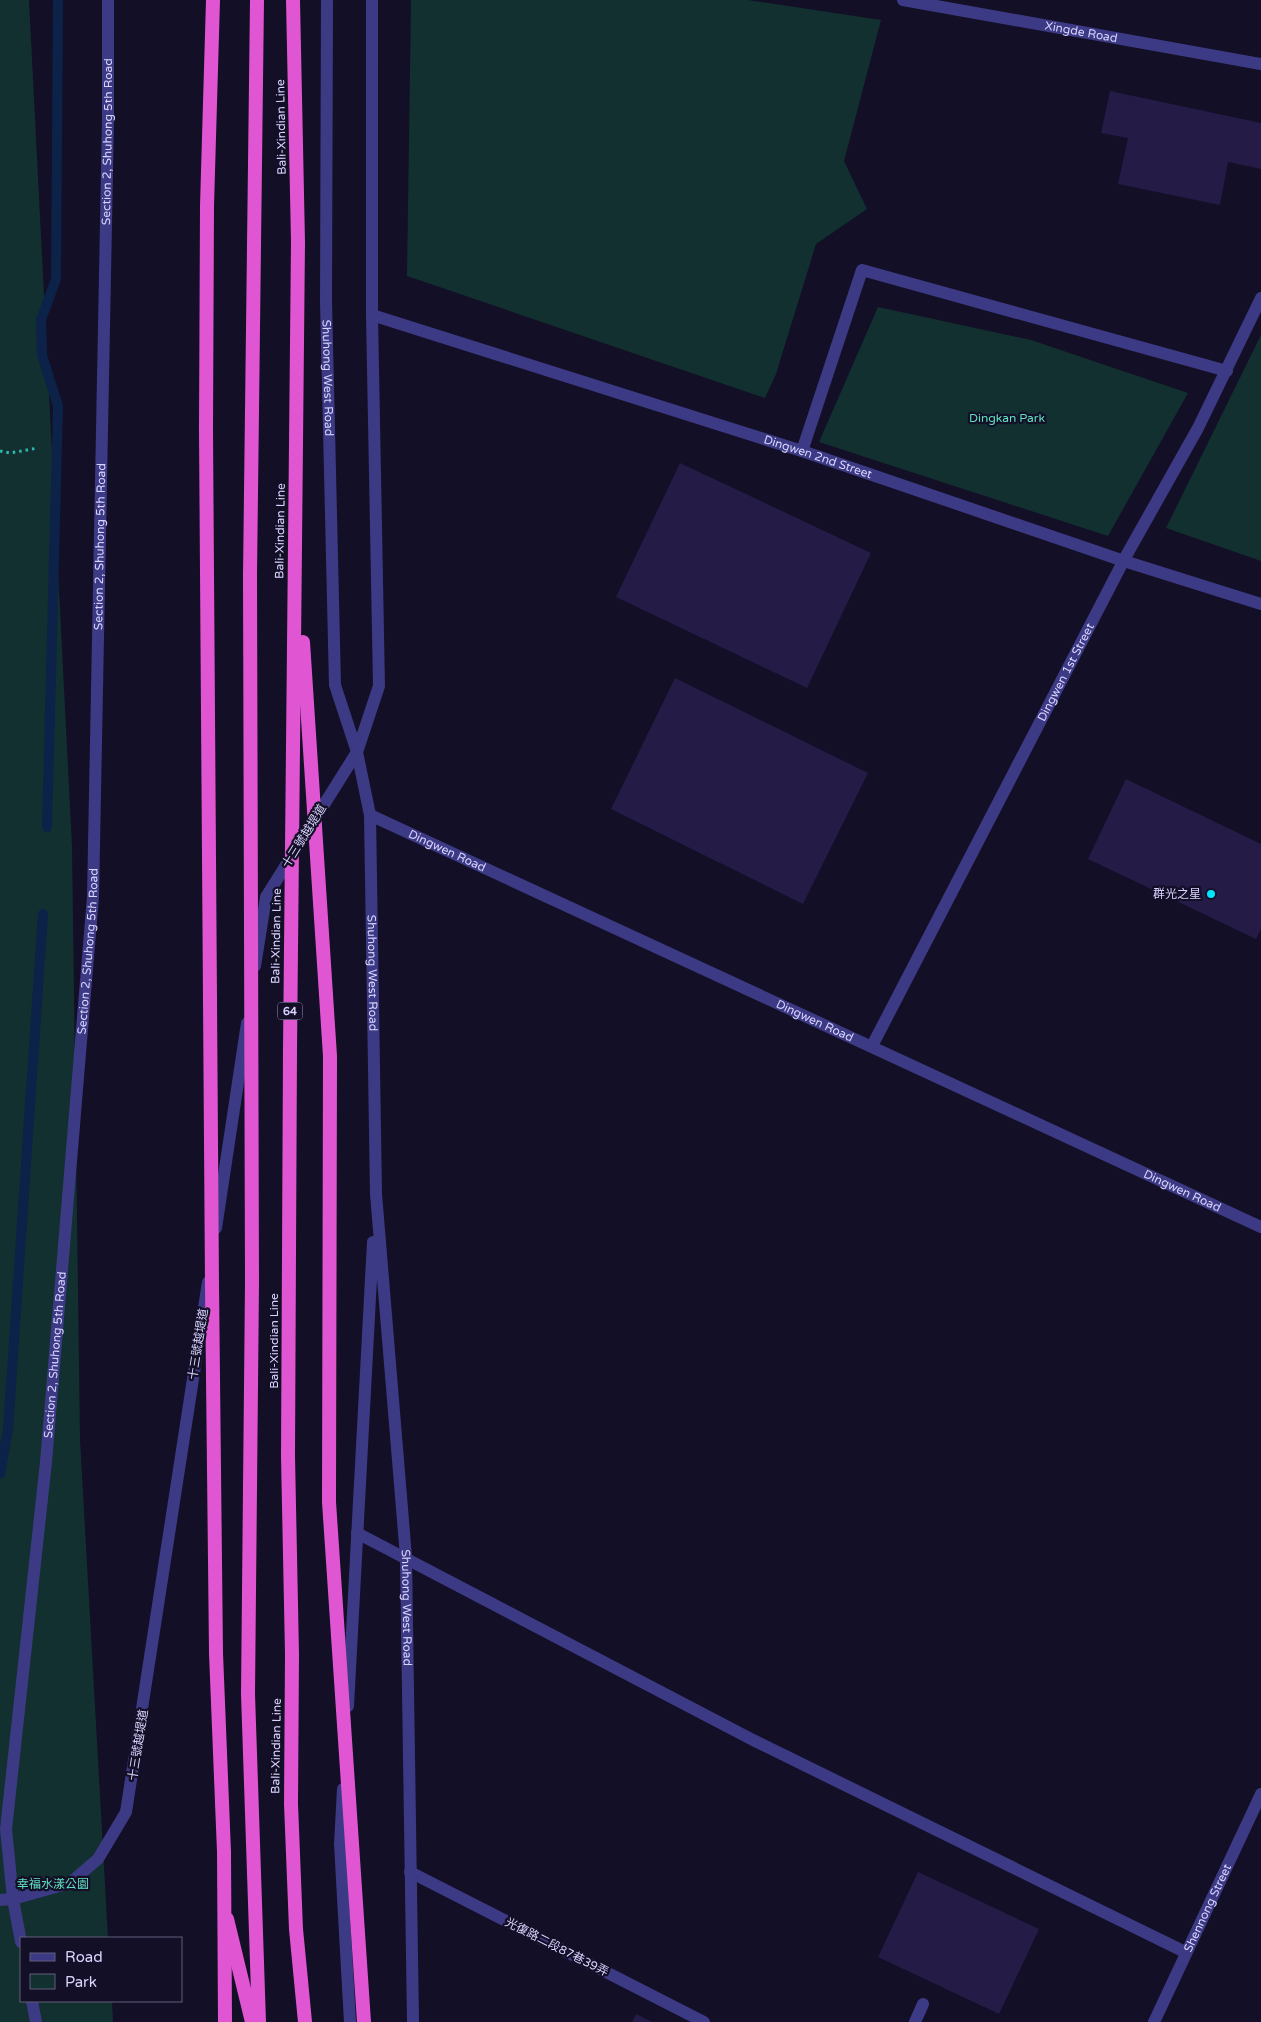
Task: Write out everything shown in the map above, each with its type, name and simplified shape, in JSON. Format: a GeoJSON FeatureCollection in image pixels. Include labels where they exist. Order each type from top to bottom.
{"type":"FeatureCollection","features":[{"type":"Feature","properties":{"kind":"highway"},"geometry":{"type":"LineString","coordinates":[[213,0],[207,206],[206,430],[216,1653],[224,1852],[225,2022]]}},
{"type":"Feature","properties":{"kind":"highway","name":"Bali-Xindian Line"},"geometry":{"type":"LineString","coordinates":[[257,0],[250,575],[252,1254],[248,1694],[259,2022]]}},
{"type":"Feature","properties":{"kind":"highway","name":"Bali-Xindian Line"},"geometry":{"type":"LineString","coordinates":[[293,0],[298,242],[288,1456],[292,1654],[291,1804],[296,1929],[305,2022]]}},
{"type":"Feature","properties":{"kind":"highway"},"geometry":{"type":"LineString","coordinates":[[296,535],[330,1056],[330,1502],[364,2022]]}},
{"type":"Feature","properties":{"kind":"highway"},"geometry":{"type":"LineString","coordinates":[[223,1906],[248,1999],[252,2022]]}},
{"type":"Feature","properties":{"kind":"street","name":"Section 2, Shuhong 5th Road"},"geometry":{"type":"LineString","coordinates":[[20,1937],[13,1899],[6,1829],[46,1462],[93,897],[108,119],[108,0]]}},
{"type":"Feature","properties":{"kind":"street","name":"Shuhong West Road"},"geometry":{"type":"LineString","coordinates":[[327,0],[326,301],[336,685],[357,752],[370,815],[376,1194],[406,1557],[413,2022]]}},
{"type":"Feature","properties":{"kind":"street"},"geometry":{"type":"LineString","coordinates":[[357,752],[379,686],[372,315],[372,0]]}},
{"type":"Feature","properties":{"kind":"street","name":"Xingde Road"},"geometry":{"type":"LineString","coordinates":[[903,0],[1261,64]]}},
{"type":"Feature","properties":{"kind":"street"},"geometry":{"type":"LineString","coordinates":[[802,451],[862,270],[1227,370]]}},
{"type":"Feature","properties":{"kind":"street","name":"Dingwen 1st Street"},"geometry":{"type":"LineString","coordinates":[[872,1046],[1124,561],[1227,370],[1261,298]]}},
{"type":"Feature","properties":{"kind":"street","name":"Dingwen 2nd Street"},"geometry":{"type":"LineString","coordinates":[[372,315],[802,451],[1124,561],[1261,604]]}},
{"type":"Feature","properties":{"kind":"street","name":"十三號越堤道"},"geometry":{"type":"LineString","coordinates":[[0,1900],[13,1899],[70,1884],[98,1859],[126,1812],[266,897],[357,752]]}},
{"type":"Feature","properties":{"kind":"street","name":"Dingwen Road"},"geometry":{"type":"LineString","coordinates":[[370,815],[1261,1227]]}},
{"type":"Feature","properties":{"kind":"street","name":"Shuhong West Road"},"geometry":{"type":"LineString","coordinates":[[350,2022],[340,1844],[376,1194]]}},
{"type":"Feature","properties":{"kind":"street"},"geometry":{"type":"LineString","coordinates":[[357,1533],[753,1740],[1185,1952]]}},
{"type":"Feature","properties":{"kind":"street","name":"Shennong Street"},"geometry":{"type":"LineString","coordinates":[[1154,2022],[1185,1952],[1261,1794]]}},
{"type":"Feature","properties":{"kind":"street","name":"光復路二段87巷39弄"},"geometry":{"type":"LineString","coordinates":[[410,1872],[704,2022]]}},
{"type":"Feature","properties":{"kind":"street"},"geometry":{"type":"LineString","coordinates":[[32,2002],[36,2022]]}},
{"type":"Feature","properties":{"kind":"street"},"geometry":{"type":"LineString","coordinates":[[915,2022],[924,2004]]}},
{"type":"Feature","properties":{"kind":"path"},"geometry":{"type":"LineString","coordinates":[[0,451],[10,453],[38,448]]}},
{"type":"Feature","properties":{"kind":"green space","name":"幸福水漾公園"},"geometry":{"type":"Polygon","coordinates":[[[0,0],[29,0],[72,846],[80,1439],[108,1937],[20,1937],[20,2002],[112,2002],[113,2022],[0,2022],[0,0]]]}},
{"type":"Feature","properties":{"kind":"green space"},"geometry":{"type":"Polygon","coordinates":[[[411,0],[748,0],[881,20],[844,161],[867,209],[816,244],[776,374],[765,398],[407,276],[411,0]]]}},
{"type":"Feature","properties":{"kind":"green space","name":"Dingkan Park"},"geometry":{"type":"Polygon","coordinates":[[[878,307],[1031,340],[1188,393],[1108,536],[819,442],[878,307]]]}},
{"type":"Feature","properties":{"kind":"green space"},"geometry":{"type":"Polygon","coordinates":[[[1261,335],[1261,561],[1166,528],[1261,335]]]}},
{"type":"Feature","properties":{"kind":"building"},"geometry":{"type":"Polygon","coordinates":[[[1110,91],[1261,123],[1261,169],[1228,162],[1220,205],[1118,184],[1128,138],[1101,133],[1110,91]]]}},
{"type":"Feature","properties":{"kind":"building"},"geometry":{"type":"Polygon","coordinates":[[[680,463],[871,553],[807,688],[616,597],[680,463]]]}},
{"type":"Feature","properties":{"kind":"building"},"geometry":{"type":"Polygon","coordinates":[[[675,678],[868,773],[803,904],[611,809],[675,678]]]}},
{"type":"Feature","properties":{"kind":"building","name":"群光之星"},"geometry":{"type":"Polygon","coordinates":[[[1126,779],[1261,844],[1261,929],[1256,939],[1088,859],[1126,779]]]}},
{"type":"Feature","properties":{"kind":"building"},"geometry":{"type":"Polygon","coordinates":[[[918,1872],[1039,1929],[999,2014],[878,1957],[918,1872]]]}},
{"type":"Feature","properties":{"kind":"building"},"geometry":{"type":"Polygon","coordinates":[[[636,2014],[652,2022],[632,2022],[636,2014]]]}},
{"type":"Feature","properties":{"kind":"waterway"},"geometry":{"type":"LineString","coordinates":[[47,827],[58,406],[42,355],[41,320],[56,279],[58,0]]}},
{"type":"Feature","properties":{"kind":"waterway"},"geometry":{"type":"LineString","coordinates":[[0,1474],[8,1429],[43,914]]}},
{"type":"Feature","properties":{"kind":"place","name":"群光之星"},"geometry":{"type":"Point","coordinates":[1211,894]}}]}
